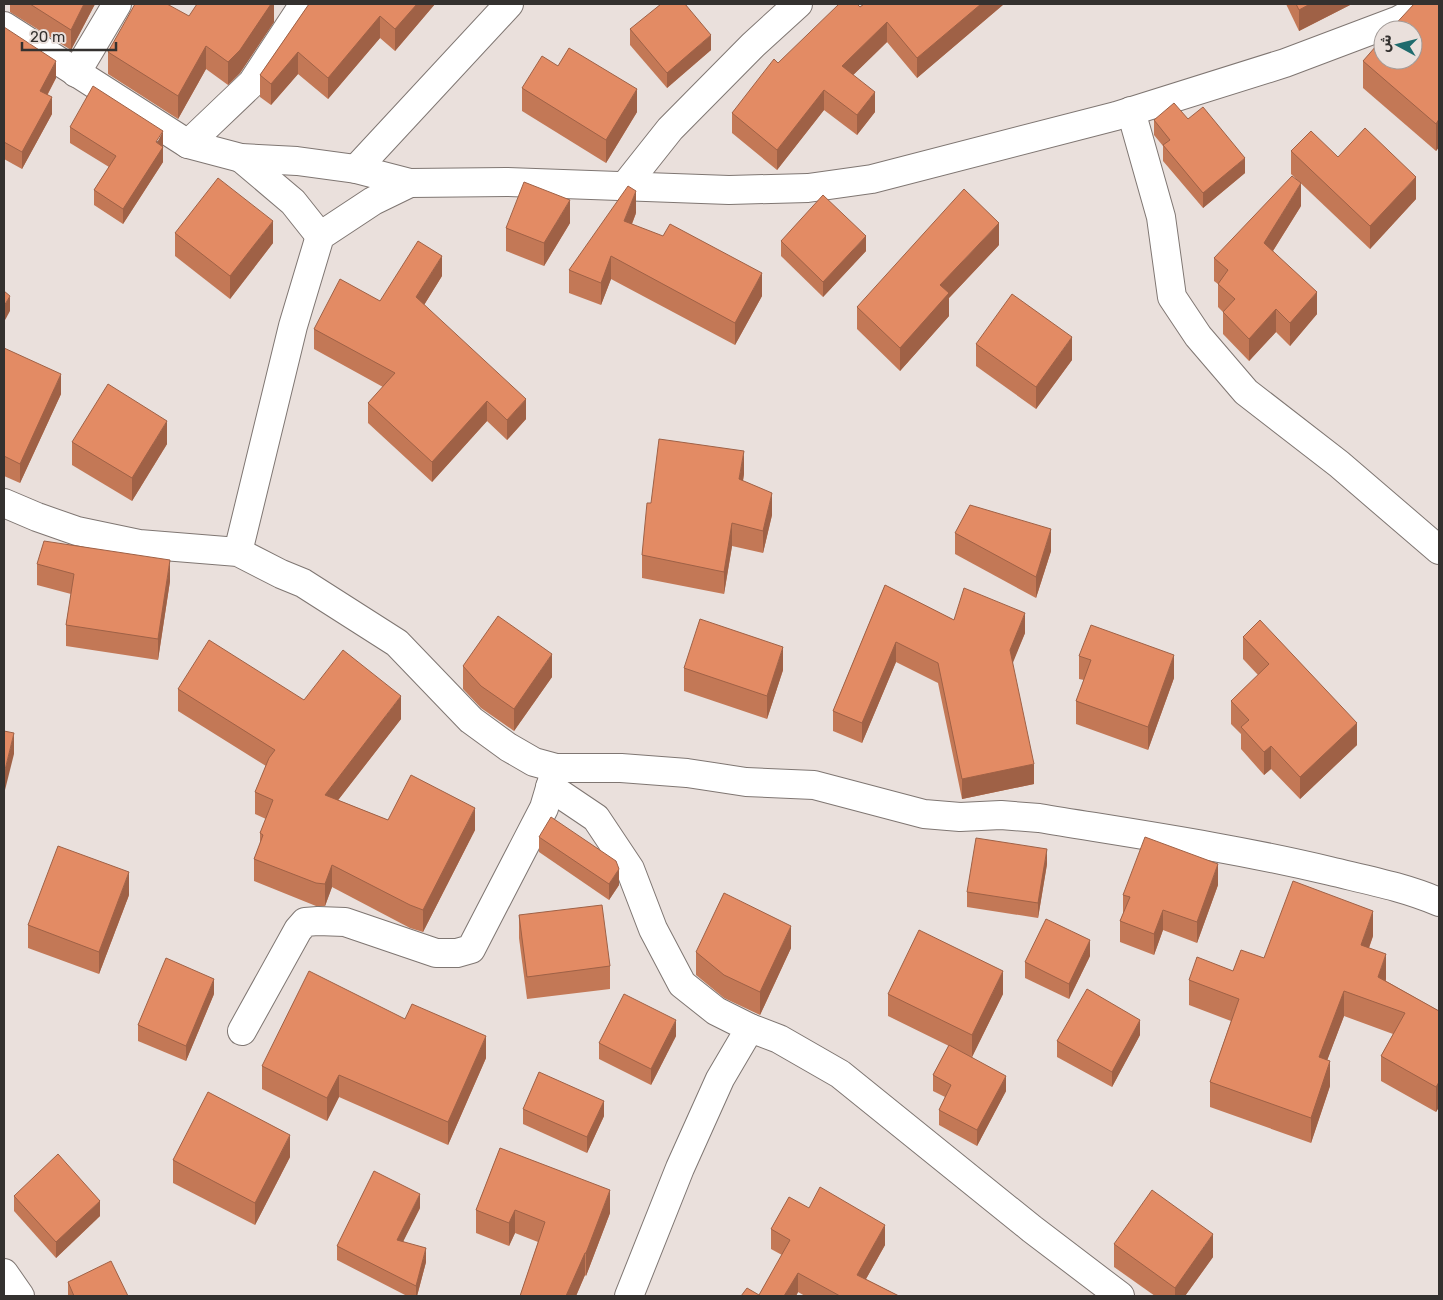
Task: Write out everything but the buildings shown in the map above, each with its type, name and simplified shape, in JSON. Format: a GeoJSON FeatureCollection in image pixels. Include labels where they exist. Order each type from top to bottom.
{"type":"FeatureCollection","features":[{"type":"Feature","properties":{"kind":"street"},"geometry":{"type":"LineString","coordinates":[[76,73],[117,4]]}},
{"type":"Feature","properties":{"kind":"street"},"geometry":{"type":"LineString","coordinates":[[188,144],[252,82],[304,4]]}},
{"type":"Feature","properties":{"kind":"street"},"geometry":{"type":"LineString","coordinates":[[356,169],[509,4]]}},
{"type":"Feature","properties":{"kind":"street"},"geometry":{"type":"LineString","coordinates":[[624,187],[670,129],[753,45],[798,4]]}},
{"type":"Feature","properties":{"kind":"street"},"geometry":{"type":"LineString","coordinates":[[4,26],[188,144],[241,158],[297,161],[356,169],[410,183],[507,182],[729,190],[808,188],[872,179],[1131,111],[1285,63],[1399,20],[1428,4]]}},
{"type":"Feature","properties":{"kind":"street"},"geometry":{"type":"LineString","coordinates":[[1131,111],[1161,217],[1172,297],[1198,336],[1246,392],[1338,464],[1439,550]]}},
{"type":"Feature","properties":{"kind":"street"},"geometry":{"type":"LineString","coordinates":[[241,158],[293,202],[320,236]]}},
{"type":"Feature","properties":{"kind":"street"},"geometry":{"type":"LineString","coordinates":[[238,552],[288,344],[320,236],[373,201],[410,183]]}},
{"type":"Feature","properties":{"kind":"street"},"geometry":{"type":"LineString","coordinates":[[4,503],[77,531],[139,544],[238,552],[303,583],[397,644],[471,720],[534,762],[553,777],[596,818],[630,869],[653,929],[682,984],[716,1011],[750,1028],[779,1039],[840,1074],[1024,1223],[1120,1296]]}},
{"type":"Feature","properties":{"kind":"street"},"geometry":{"type":"LineString","coordinates":[[553,777],[621,768],[687,773],[746,782],[814,785],[924,814],[960,817],[1001,815],[1039,818],[1290,861],[1388,885],[1439,902]]}},
{"type":"Feature","properties":{"kind":"street"},"geometry":{"type":"LineString","coordinates":[[242,1031],[298,930],[305,922],[345,922],[436,953],[457,953],[472,949],[544,808],[553,777]]}},
{"type":"Feature","properties":{"kind":"street"},"geometry":{"type":"LineString","coordinates":[[629,1296],[688,1150],[720,1079],[750,1028]]}},
{"type":"Feature","properties":{"kind":"street"},"geometry":{"type":"LineString","coordinates":[[4,1273],[20,1296]]}}]}
